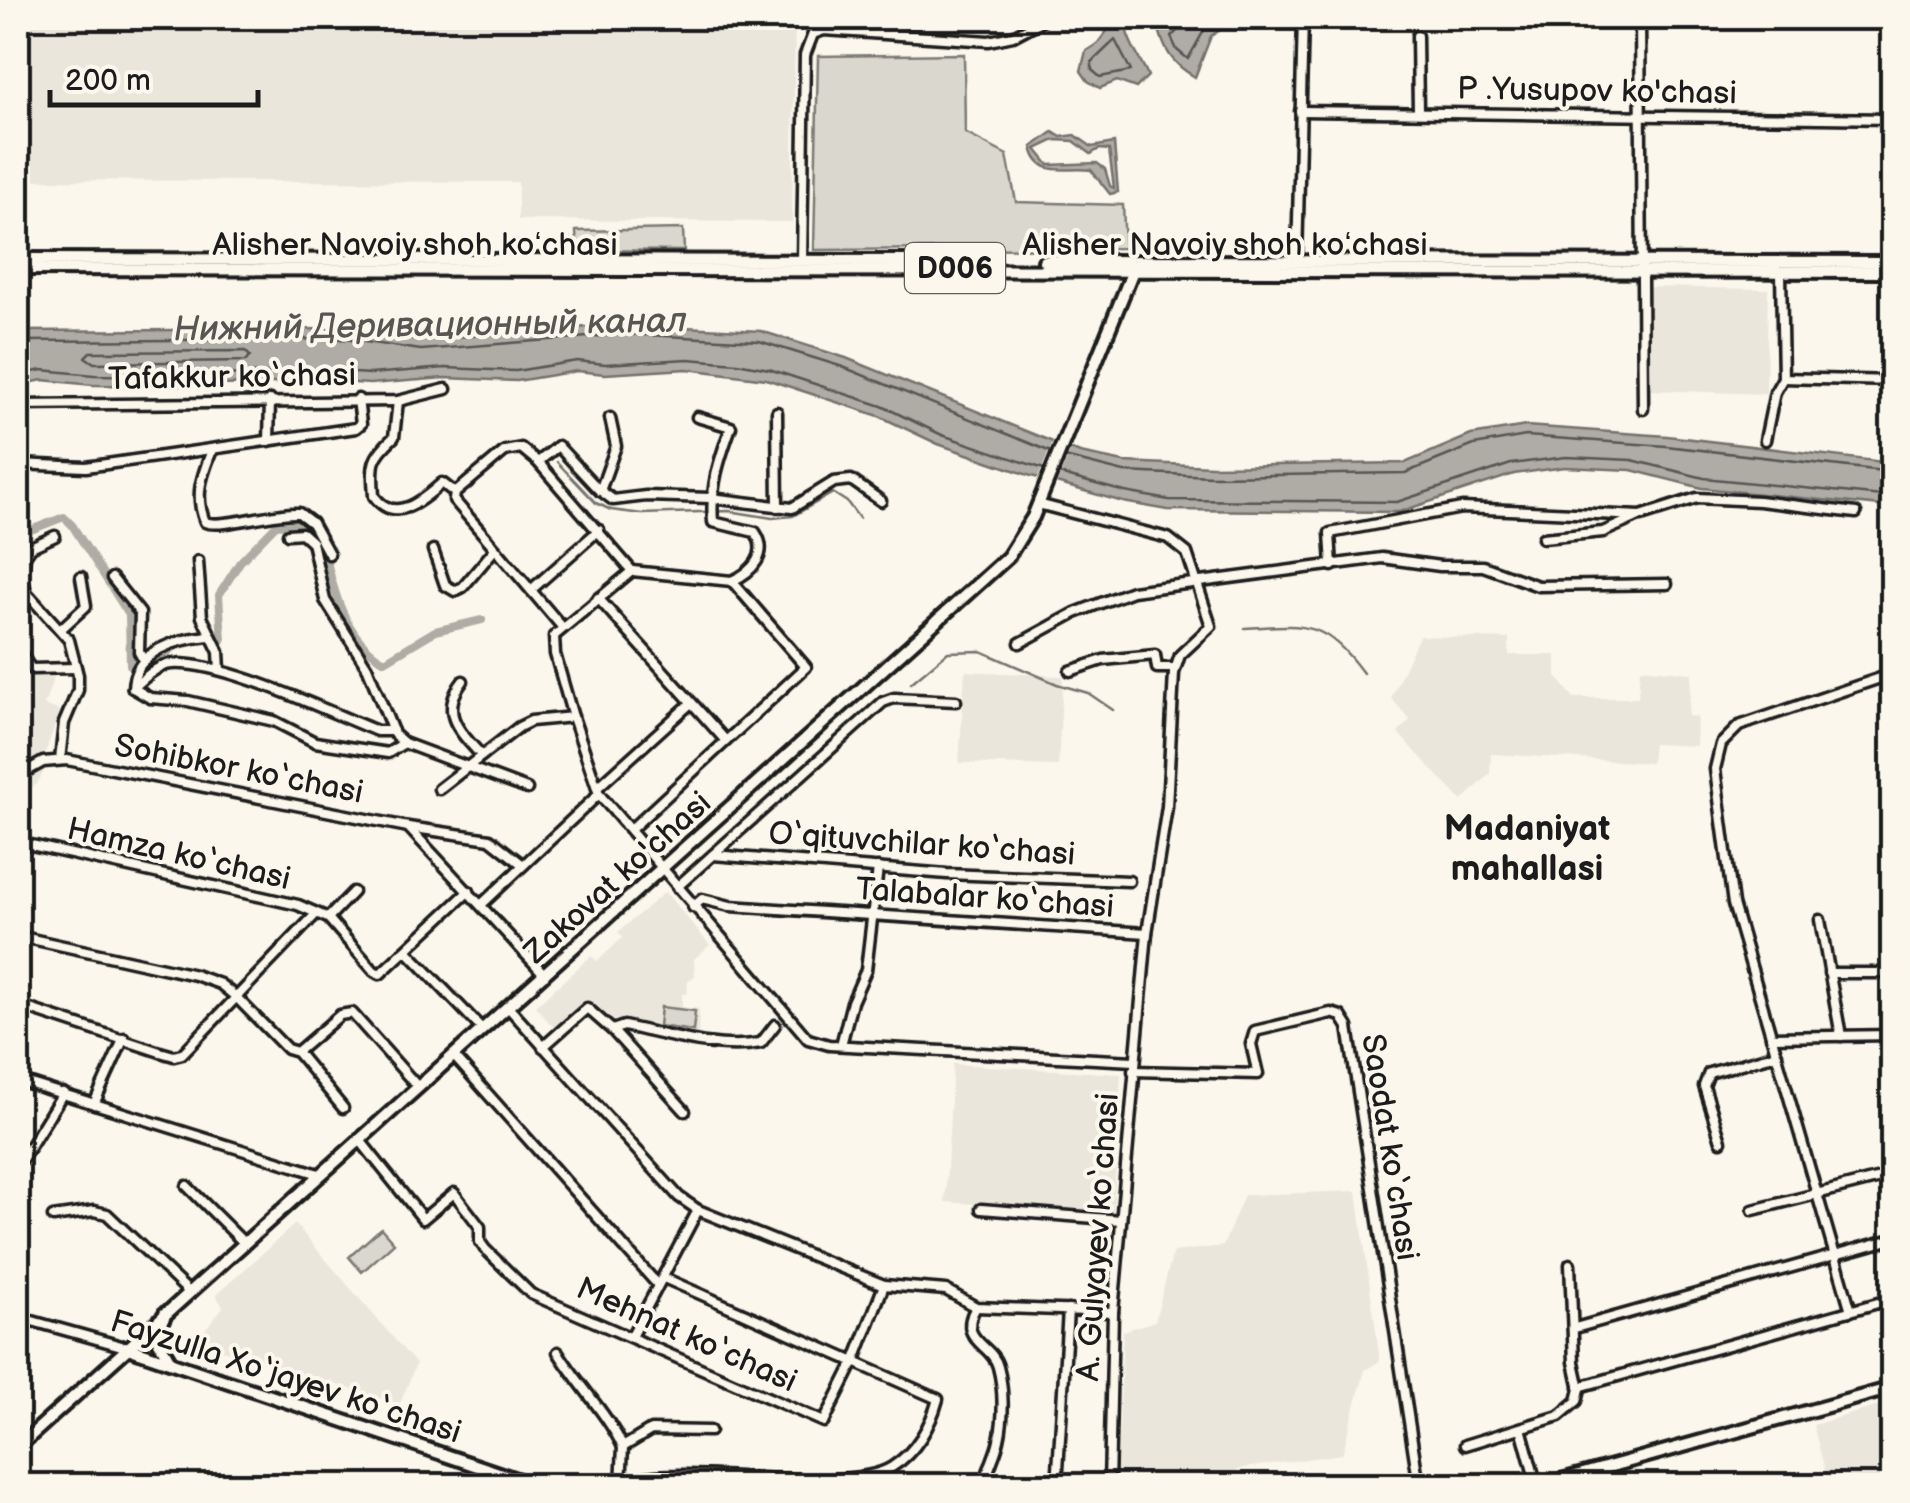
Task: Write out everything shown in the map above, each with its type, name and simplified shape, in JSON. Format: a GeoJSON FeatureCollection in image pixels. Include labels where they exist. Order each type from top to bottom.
{"type":"FeatureCollection","features":[{"type":"Feature","properties":{"kind":"main road","name":"Alisher Navoiy shoh koʻchasi"},"geometry":{"type":"LineString","coordinates":[[18,259],[154,264],[1134,266],[1892,262]]}},
{"type":"Feature","properties":{"kind":"main road","name":"Alisher Navoiy shoh koʻchasi"},"geometry":{"type":"LineString","coordinates":[[18,269],[154,264]]}},
{"type":"Feature","properties":{"kind":"main road","name":"Alisher Navoiy shoh koʻchasi"},"geometry":{"type":"LineString","coordinates":[[1641,265],[1781,272],[1892,272]]}},
{"type":"Feature","properties":{"kind":"main road","name":"Zakovat ko'chasi"},"geometry":{"type":"LineString","coordinates":[[18,1447],[999,566],[1022,538],[1038,504],[1134,266]]}},
{"type":"Feature","properties":{"kind":"main road"},"geometry":{"type":"LineString","coordinates":[[165,1312],[158,1340],[171,1362]]}},
{"type":"Feature","properties":{"kind":"main road"},"geometry":{"type":"LineString","coordinates":[[148,1328],[147,1342],[153,1356]]}},
{"type":"Feature","properties":{"kind":"main road","name":"Fayzulla Xo‘jayev ko‘chasi"},"geometry":{"type":"LineString","coordinates":[[125,1347],[537,1486]]}},
{"type":"Feature","properties":{"kind":"main road"},"geometry":{"type":"LineString","coordinates":[[1538,1486],[1892,1388]]}},
{"type":"Feature","properties":{"kind":"street"},"geometry":{"type":"LineString","coordinates":[[802,265],[805,55],[810,37],[824,30],[989,42],[1013,36],[1047,18]]}},
{"type":"Feature","properties":{"kind":"street"},"geometry":{"type":"LineString","coordinates":[[1297,265],[1303,18]]}},
{"type":"Feature","properties":{"kind":"street"},"geometry":{"type":"LineString","coordinates":[[1640,18],[1643,409]]}},
{"type":"Feature","properties":{"kind":"street"},"geometry":{"type":"LineString","coordinates":[[1417,36],[1418,112]]}},
{"type":"Feature","properties":{"kind":"street","name":"P .Yusupov ko'chasi"},"geometry":{"type":"LineString","coordinates":[[1300,111],[1892,119]]}},
{"type":"Feature","properties":{"kind":"street"},"geometry":{"type":"LineString","coordinates":[[1765,440],[1783,378],[1781,272]]}},
{"type":"Feature","properties":{"kind":"street"},"geometry":{"type":"LineString","coordinates":[[1783,378],[1892,381]]}},
{"type":"Feature","properties":{"kind":"street","name":"Tafakkur ko‘chasi"},"geometry":{"type":"LineString","coordinates":[[18,405],[398,401],[446,389]]}},
{"type":"Feature","properties":{"kind":"street"},"geometry":{"type":"LineString","coordinates":[[18,464],[86,467],[358,427],[358,399]]}},
{"type":"Feature","properties":{"kind":"street"},"geometry":{"type":"LineString","coordinates":[[269,441],[270,400]]}},
{"type":"Feature","properties":{"kind":"street"},"geometry":{"type":"LineString","coordinates":[[398,401],[394,437],[377,453],[373,464],[374,496],[386,508],[397,510],[421,501],[442,483],[455,494]]}},
{"type":"Feature","properties":{"kind":"street"},"geometry":{"type":"LineString","coordinates":[[778,412],[778,507]]}},
{"type":"Feature","properties":{"kind":"street"},"geometry":{"type":"LineString","coordinates":[[600,491],[616,446],[610,418]]}},
{"type":"Feature","properties":{"kind":"street"},"geometry":{"type":"LineString","coordinates":[[562,628],[454,500],[455,494],[513,447],[521,448],[538,462],[632,570],[732,581],[744,576],[760,557],[760,539],[747,529],[713,522],[715,471],[731,427],[697,418]]}},
{"type":"Feature","properties":{"kind":"street"},"geometry":{"type":"LineString","coordinates":[[538,462],[558,446],[613,500],[646,496],[711,498],[792,508],[834,482],[851,480],[881,501]]}},
{"type":"Feature","properties":{"kind":"street"},"geometry":{"type":"LineString","coordinates":[[212,450],[199,484],[199,508],[204,522],[213,525],[248,517],[299,513],[312,523],[330,554]]}},
{"type":"Feature","properties":{"kind":"street"},"geometry":{"type":"LineString","coordinates":[[1543,538],[1604,532],[1697,498],[1759,500],[1856,514]]}},
{"type":"Feature","properties":{"kind":"street"},"geometry":{"type":"LineString","coordinates":[[1038,504],[1168,538],[1186,553],[1211,626],[1180,656],[1175,668],[1166,807],[1147,933]]}},
{"type":"Feature","properties":{"kind":"street"},"geometry":{"type":"LineString","coordinates":[[1332,566],[1330,533],[1462,508],[1641,516]]}},
{"type":"Feature","properties":{"kind":"street"},"geometry":{"type":"LineString","coordinates":[[531,590],[598,530]]}},
{"type":"Feature","properties":{"kind":"street"},"geometry":{"type":"LineString","coordinates":[[288,534],[302,533],[312,542],[324,600],[367,667],[393,731],[404,742],[464,768],[527,789]]}},
{"type":"Feature","properties":{"kind":"street"},"geometry":{"type":"LineString","coordinates":[[18,776],[44,762],[60,760],[64,723],[78,690],[74,651],[61,629],[26,592],[22,575],[31,547],[55,536]]}},
{"type":"Feature","properties":{"kind":"street"},"geometry":{"type":"LineString","coordinates":[[434,550],[445,585],[455,592],[494,549]]}},
{"type":"Feature","properties":{"kind":"street"},"geometry":{"type":"LineString","coordinates":[[1020,643],[1075,613],[1132,591],[1382,558],[1440,566],[1484,566],[1538,586],[1667,584]]}},
{"type":"Feature","properties":{"kind":"street"},"geometry":{"type":"LineString","coordinates":[[198,561],[200,610],[221,658],[220,670]]}},
{"type":"Feature","properties":{"kind":"street"},"geometry":{"type":"LineString","coordinates":[[598,791],[555,654],[554,636],[632,570]]}},
{"type":"Feature","properties":{"kind":"street"},"geometry":{"type":"LineString","coordinates":[[61,629],[86,606],[81,577]]}},
{"type":"Feature","properties":{"kind":"street"},"geometry":{"type":"LineString","coordinates":[[112,578],[140,613],[139,667],[133,688]]}},
{"type":"Feature","properties":{"kind":"street"},"geometry":{"type":"LineString","coordinates":[[630,830],[806,667],[732,581]]}},
{"type":"Feature","properties":{"kind":"street"},"geometry":{"type":"LineString","coordinates":[[598,598],[726,741]]}},
{"type":"Feature","properties":{"kind":"street"},"geometry":{"type":"LineString","coordinates":[[139,667],[176,640],[209,636]]}},
{"type":"Feature","properties":{"kind":"street"},"geometry":{"type":"LineString","coordinates":[[18,649],[31,669]]}},
{"type":"Feature","properties":{"kind":"street"},"geometry":{"type":"LineString","coordinates":[[1070,671],[1103,660],[1155,655],[1157,668],[1175,668]]}},
{"type":"Feature","properties":{"kind":"street"},"geometry":{"type":"LineString","coordinates":[[133,688],[158,668],[170,664],[220,670],[378,731],[393,731]]}},
{"type":"Feature","properties":{"kind":"street"},"geometry":{"type":"LineString","coordinates":[[18,669],[76,668]]}},
{"type":"Feature","properties":{"kind":"street"},"geometry":{"type":"LineString","coordinates":[[1851,1311],[1733,904],[1715,769],[1722,744],[1740,726],[1892,674]]}},
{"type":"Feature","properties":{"kind":"street"},"geometry":{"type":"LineString","coordinates":[[463,681],[450,698],[450,712],[464,737],[482,755]]}},
{"type":"Feature","properties":{"kind":"street"},"geometry":{"type":"LineString","coordinates":[[133,688],[150,698],[188,701],[274,721],[314,742],[388,753],[404,742]]}},
{"type":"Feature","properties":{"kind":"street"},"geometry":{"type":"LineString","coordinates":[[677,887],[888,699],[956,701]]}},
{"type":"Feature","properties":{"kind":"street"},"geometry":{"type":"LineString","coordinates":[[481,904],[691,703]]}},
{"type":"Feature","properties":{"kind":"street"},"geometry":{"type":"LineString","coordinates":[[439,790],[531,720],[573,717]]}},
{"type":"Feature","properties":{"kind":"street","name":"Sohibkor ko‘chasi"},"geometry":{"type":"LineString","coordinates":[[60,760],[408,827],[490,839],[523,865]]}},
{"type":"Feature","properties":{"kind":"street","name":"A. Gulyayev ko‘chasi"},"geometry":{"type":"LineString","coordinates":[[598,791],[808,1039],[841,1045],[1133,1066],[1113,1312],[1110,1486]]}},
{"type":"Feature","properties":{"kind":"street"},"geometry":{"type":"LineString","coordinates":[[408,827],[545,975]]}},
{"type":"Feature","properties":{"kind":"street","name":"Hamza ko‘chasi"},"geometry":{"type":"LineString","coordinates":[[18,842],[298,905],[328,918],[380,974],[470,891]]}},
{"type":"Feature","properties":{"kind":"street","name":"O‘qituvchilar ko‘chasi"},"geometry":{"type":"LineString","coordinates":[[713,854],[878,868],[1128,880]]}},
{"type":"Feature","properties":{"kind":"street"},"geometry":{"type":"LineString","coordinates":[[841,1045],[854,996],[866,970],[878,868]]}},
{"type":"Feature","properties":{"kind":"street","name":"Hamza ko‘chasi"},"geometry":{"type":"LineString","coordinates":[[328,918],[353,892]]}},
{"type":"Feature","properties":{"kind":"street","name":"Talabalar ko‘chasi"},"geometry":{"type":"LineString","coordinates":[[693,906],[702,900],[730,906],[1147,933],[1133,1066]]}},
{"type":"Feature","properties":{"kind":"street"},"geometry":{"type":"LineString","coordinates":[[18,1006],[174,1056],[182,1054],[315,915]]}},
{"type":"Feature","properties":{"kind":"street"},"geometry":{"type":"LineString","coordinates":[[1820,920],[1841,1036]]}},
{"type":"Feature","properties":{"kind":"street"},"geometry":{"type":"LineString","coordinates":[[18,936],[206,978],[236,997],[287,1049],[296,1052],[343,1108]]}},
{"type":"Feature","properties":{"kind":"street"},"geometry":{"type":"LineString","coordinates":[[407,950],[482,1030]]}},
{"type":"Feature","properties":{"kind":"street"},"geometry":{"type":"LineString","coordinates":[[1828,973],[1892,973]]}},
{"type":"Feature","properties":{"kind":"street"},"geometry":{"type":"LineString","coordinates":[[508,1007],[679,1197],[698,1210],[884,1285],[946,1290],[976,1307],[1113,1312]]}},
{"type":"Feature","properties":{"kind":"street"},"geometry":{"type":"LineString","coordinates":[[543,1047],[587,1008],[612,1030],[684,1111]]}},
{"type":"Feature","properties":{"kind":"street"},"geometry":{"type":"LineString","coordinates":[[296,1052],[340,1014],[352,1013],[417,1086]]}},
{"type":"Feature","properties":{"kind":"street","name":"Saodat ko‘chasi"},"geometry":{"type":"LineString","coordinates":[[1133,1066],[1258,1074],[1251,1044],[1254,1031],[1331,1013],[1341,1016],[1351,1043],[1418,1486]]}},
{"type":"Feature","properties":{"kind":"street"},"geometry":{"type":"LineString","coordinates":[[612,1030],[624,1026],[719,1045],[750,1045],[761,1043],[774,1025]]}},
{"type":"Feature","properties":{"kind":"street"},"geometry":{"type":"LineString","coordinates":[[1772,1037],[1892,1035]]}},
{"type":"Feature","properties":{"kind":"street"},"geometry":{"type":"LineString","coordinates":[[94,1104],[124,1038]]}},
{"type":"Feature","properties":{"kind":"street"},"geometry":{"type":"LineString","coordinates":[[1721,1141],[1705,1079],[1709,1073],[1777,1054]]}},
{"type":"Feature","properties":{"kind":"street"},"geometry":{"type":"LineString","coordinates":[[453,1055],[661,1281],[855,1360],[938,1399],[932,1421],[912,1450],[892,1468],[872,1475],[823,1478],[691,1474],[651,1476],[621,1485],[623,1447],[613,1426],[558,1352]]}},
{"type":"Feature","properties":{"kind":"street"},"geometry":{"type":"LineString","coordinates":[[18,1080],[320,1174]]}},
{"type":"Feature","properties":{"kind":"street"},"geometry":{"type":"LineString","coordinates":[[18,1166],[21,1155],[63,1094]]}},
{"type":"Feature","properties":{"kind":"street","name":"Mehnat ko‘chasi"},"geometry":{"type":"LineString","coordinates":[[359,1139],[423,1220],[454,1193],[480,1227],[480,1242],[485,1250],[531,1294],[824,1422],[855,1360]]}},
{"type":"Feature","properties":{"kind":"street"},"geometry":{"type":"LineString","coordinates":[[1753,1210],[1892,1175]]}},
{"type":"Feature","properties":{"kind":"street"},"geometry":{"type":"LineString","coordinates":[[187,1186],[244,1242]]}},
{"type":"Feature","properties":{"kind":"street"},"geometry":{"type":"LineString","coordinates":[[981,1209],[1121,1220]]}},
{"type":"Feature","properties":{"kind":"street"},"geometry":{"type":"LineString","coordinates":[[632,1336],[698,1210]]}},
{"type":"Feature","properties":{"kind":"street"},"geometry":{"type":"LineString","coordinates":[[53,1216],[108,1214],[190,1292]]}},
{"type":"Feature","properties":{"kind":"street"},"geometry":{"type":"LineString","coordinates":[[1575,1328],[1892,1239]]}},
{"type":"Feature","properties":{"kind":"street"},"geometry":{"type":"LineString","coordinates":[[1465,1445],[1566,1412],[1577,1401],[1570,1264]]}},
{"type":"Feature","properties":{"kind":"street"},"geometry":{"type":"LineString","coordinates":[[855,1360],[884,1285]]}},
{"type":"Feature","properties":{"kind":"street"},"geometry":{"type":"LineString","coordinates":[[1579,1387],[1892,1299]]}},
{"type":"Feature","properties":{"kind":"street"},"geometry":{"type":"LineString","coordinates":[[976,1307],[971,1328],[976,1342],[998,1362],[1002,1397],[999,1440],[984,1486]]}},
{"type":"Feature","properties":{"kind":"street"},"geometry":{"type":"LineString","coordinates":[[1058,1486],[1068,1310]]}},
{"type":"Feature","properties":{"kind":"street","name":"Fayzulla Xo‘jayev ko‘chasi"},"geometry":{"type":"LineString","coordinates":[[18,1317],[125,1347]]}},
{"type":"Feature","properties":{"kind":"street"},"geometry":{"type":"LineString","coordinates":[[1521,1428],[1538,1486]]}},
{"type":"Feature","properties":{"kind":"street"},"geometry":{"type":"LineString","coordinates":[[623,1447],[651,1430],[710,1431]]}},
{"type":"Feature","properties":{"kind":"street"},"geometry":{"type":"LineString","coordinates":[[1167,1486],[1226,1483]]}},
{"type":"Feature","properties":{"kind":"shaded area"},"geometry":{"type":"Polygon","coordinates":[[[18,18],[795,18],[792,222],[518,220],[518,182],[18,180],[18,18]]]}},
{"type":"Feature","properties":{"kind":"shaded area"},"geometry":{"type":"Polygon","coordinates":[[[964,54],[965,133],[1007,155],[1016,202],[1123,205],[1125,248],[814,250],[818,56],[964,54]]]}},
{"type":"Feature","properties":{"kind":"shaded area"},"geometry":{"type":"Polygon","coordinates":[[[683,229],[684,251],[577,250],[576,231],[683,229]]]}},
{"type":"Feature","properties":{"kind":"shaded area"},"geometry":{"type":"Polygon","coordinates":[[[1646,287],[1768,289],[1766,394],[1648,390],[1646,287]]]}},
{"type":"Feature","properties":{"kind":"shaded area"},"geometry":{"type":"Polygon","coordinates":[[[1419,636],[1509,639],[1509,655],[1556,655],[1556,676],[1574,698],[1638,698],[1640,668],[1692,673],[1688,716],[1697,717],[1696,746],[1653,744],[1651,763],[1491,754],[1490,774],[1462,801],[1398,733],[1410,720],[1391,698],[1419,636]]]}},
{"type":"Feature","properties":{"kind":"shaded area"},"geometry":{"type":"Polygon","coordinates":[[[965,671],[1063,676],[1058,766],[959,763],[965,671]]]}},
{"type":"Feature","properties":{"kind":"shaded area"},"geometry":{"type":"Polygon","coordinates":[[[55,674],[44,705],[60,711],[41,765],[46,767],[37,784],[18,797],[18,676],[55,674]]]}},
{"type":"Feature","properties":{"kind":"shaded area"},"geometry":{"type":"Polygon","coordinates":[[[665,892],[710,945],[694,959],[695,976],[688,981],[687,994],[682,994],[682,1007],[699,1009],[698,1036],[615,1020],[608,1022],[587,1004],[557,1031],[535,1006],[591,956],[598,961],[622,938],[618,932],[665,892]]]}},
{"type":"Feature","properties":{"kind":"shaded area"},"geometry":{"type":"Polygon","coordinates":[[[661,1007],[695,1011],[693,1031],[659,1026],[661,1007]]]}},
{"type":"Feature","properties":{"kind":"shaded area"},"geometry":{"type":"Polygon","coordinates":[[[953,1064],[1121,1074],[1113,1213],[945,1202],[953,1064]]]}},
{"type":"Feature","properties":{"kind":"shaded area"},"geometry":{"type":"Polygon","coordinates":[[[1357,1191],[1380,1361],[1365,1370],[1342,1454],[1244,1468],[1213,1479],[1182,1483],[1117,1481],[1123,1331],[1155,1321],[1173,1252],[1223,1246],[1244,1195],[1357,1191]]]}},
{"type":"Feature","properties":{"kind":"shaded area"},"geometry":{"type":"Polygon","coordinates":[[[295,1224],[416,1364],[400,1404],[195,1342],[223,1307],[216,1295],[295,1224]]]}},
{"type":"Feature","properties":{"kind":"shaded area"},"geometry":{"type":"Polygon","coordinates":[[[381,1228],[394,1243],[362,1272],[349,1257],[381,1228]]]}},
{"type":"Feature","properties":{"kind":"shaded area"},"geometry":{"type":"Polygon","coordinates":[[[1892,1402],[1892,1485],[1829,1485],[1813,1425],[1892,1402]]]}},
{"type":"Feature","properties":{"kind":"water"},"geometry":{"type":"Polygon","coordinates":[[[1218,18],[1225,26],[1211,36],[1195,77],[1170,55],[1158,24],[1218,18]]]}},
{"type":"Feature","properties":{"kind":"water"},"geometry":{"type":"Polygon","coordinates":[[[1110,27],[1126,28],[1148,76],[1136,88],[1117,81],[1100,88],[1081,71],[1086,51],[1110,27]]]}},
{"type":"Feature","properties":{"kind":"water"},"geometry":{"type":"Polygon","coordinates":[[[1053,132],[1061,137],[1075,135],[1092,147],[1114,143],[1118,192],[1110,194],[1091,170],[1048,168],[1041,164],[1032,147],[1053,132]],[[1055,140],[1036,149],[1049,165],[1097,163],[1105,169],[1114,188],[1109,150],[1099,149],[1091,154],[1074,141],[1055,140]]]}},
{"type":"Feature","properties":{"kind":"water"},"geometry":{"type":"Polygon","coordinates":[[[626,324],[761,331],[846,358],[1080,453],[1124,462],[1212,466],[1405,463],[1471,435],[1526,426],[1667,436],[1892,463],[1892,507],[1702,488],[1631,470],[1565,467],[1514,474],[1399,512],[1168,510],[1123,502],[1028,475],[938,444],[879,416],[766,379],[687,369],[605,374],[577,371],[517,381],[445,378],[370,384],[324,381],[195,386],[93,385],[43,380],[18,385],[18,331],[345,329],[421,340],[626,324]]]}},
{"type":"Feature","properties":{"kind":"pier"},"geometry":{"type":"Polygon","coordinates":[[[1055,437],[1073,444],[1055,488],[1036,483],[1055,437]]]}},
{"type":"Feature","properties":{"kind":"waterway"},"geometry":{"type":"LineString","coordinates":[[557,462],[596,503],[611,510],[642,514],[729,511],[772,518],[793,516],[833,493],[847,502],[859,518]]}},
{"type":"Feature","properties":{"kind":"waterway"},"geometry":{"type":"LineString","coordinates":[[18,535],[64,517],[72,525],[129,615],[130,665],[141,675],[179,643]]}},
{"type":"Feature","properties":{"kind":"waterway"},"geometry":{"type":"LineString","coordinates":[[197,640],[222,640],[219,595],[240,562],[276,525],[309,523]]}},
{"type":"Feature","properties":{"kind":"waterway"},"geometry":{"type":"LineString","coordinates":[[324,548],[350,627],[371,652],[385,661],[435,631],[482,620]]}},
{"type":"Feature","properties":{"kind":"waterway"},"geometry":{"type":"LineString","coordinates":[[1245,628],[1312,629],[1337,643],[1363,673]]}},
{"type":"Feature","properties":{"kind":"waterway"},"geometry":{"type":"LineString","coordinates":[[911,683],[948,652],[981,651],[1088,693],[1113,710]]}},
{"type":"Feature","properties":{"kind":"district","name":"Madaniyat mahallasi"},"geometry":{"type":"Point","coordinates":[1527,848]}},
{"type":"Feature","properties":{"kind":"water label","name":"Нижний Деривационный канал"},"geometry":{"type":"Point","coordinates":[430,324]}}]}
